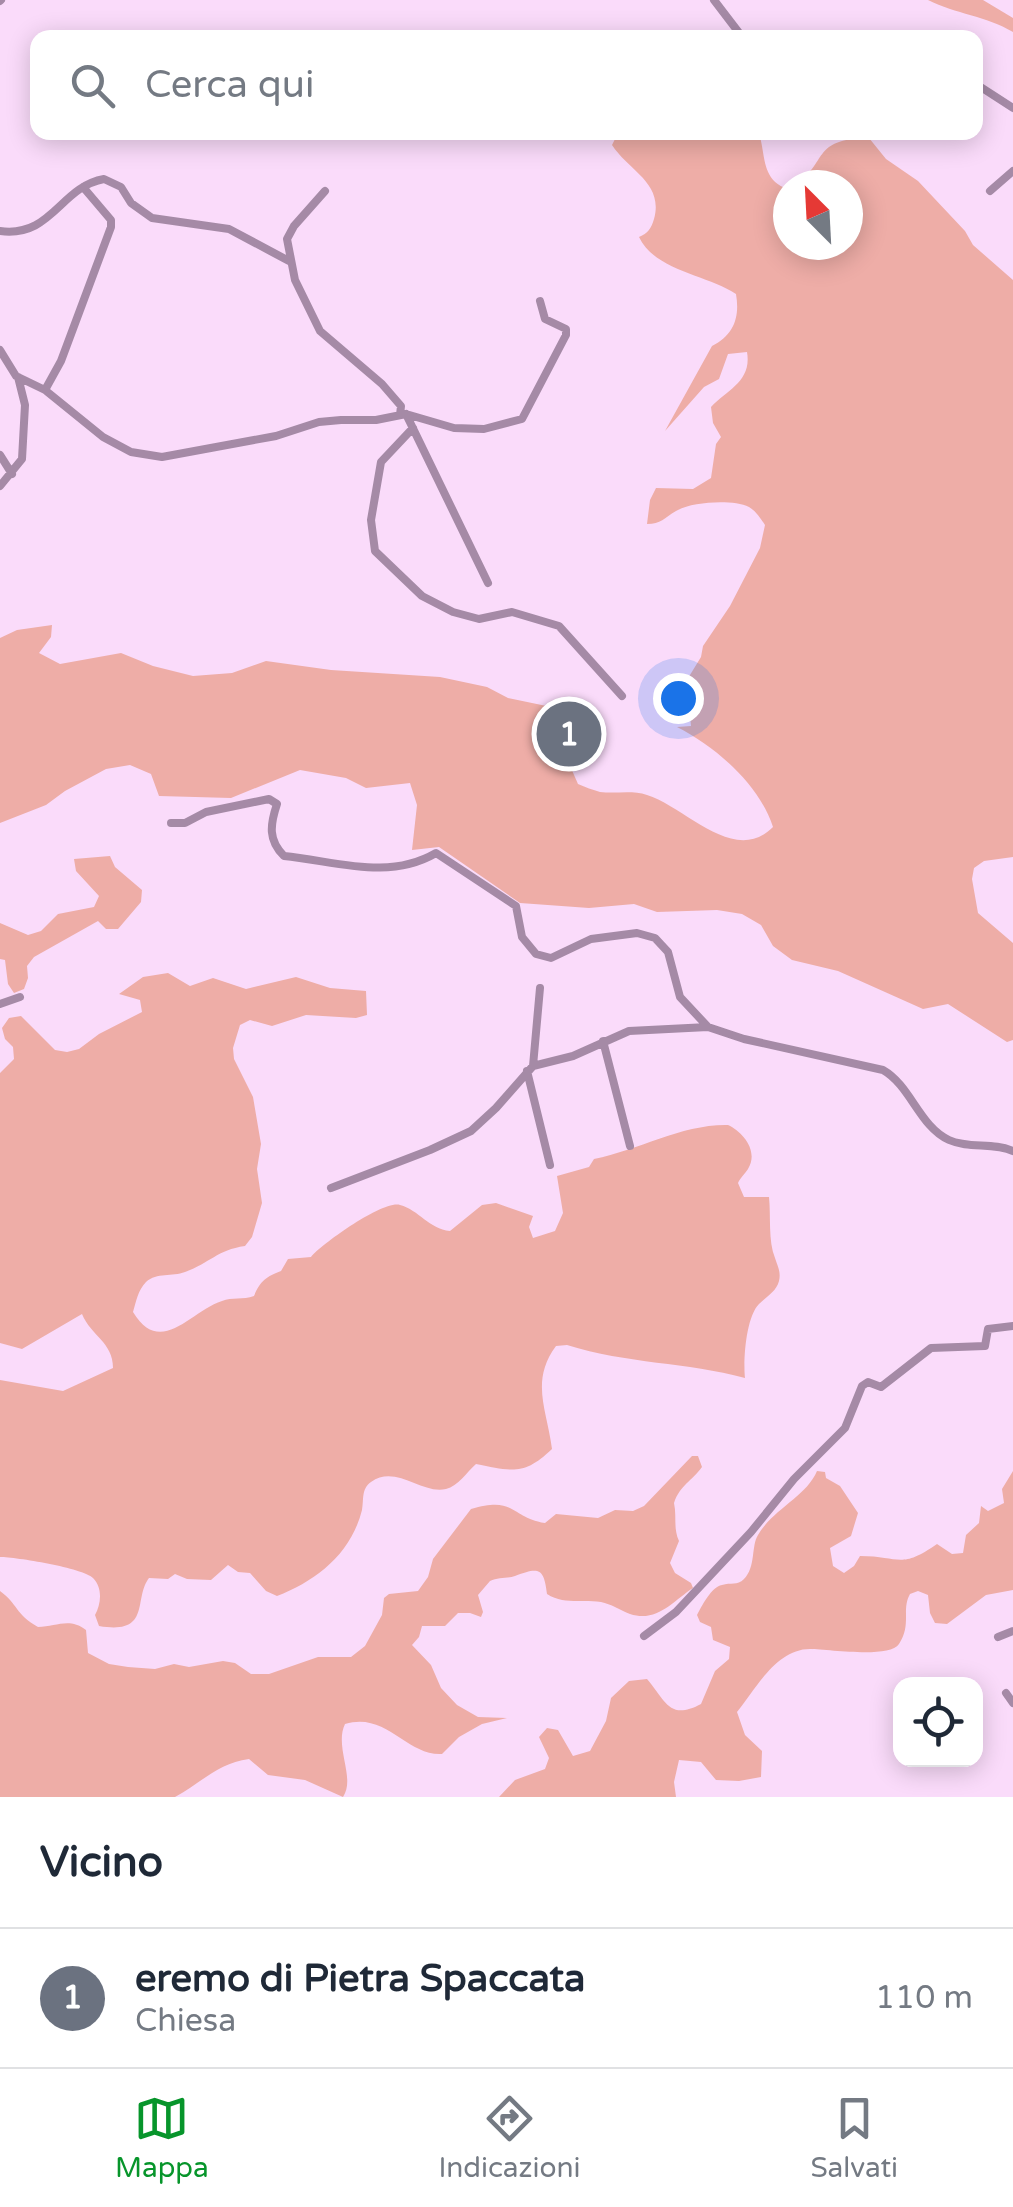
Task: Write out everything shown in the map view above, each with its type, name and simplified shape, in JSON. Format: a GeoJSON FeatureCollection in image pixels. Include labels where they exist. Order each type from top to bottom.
{"type":"FeatureCollection","features":[{"type":"Feature","properties":{"kind":"street"},"geometry":{"type":"LineString","coordinates":[[714,0],[736,30]]}},
{"type":"Feature","properties":{"kind":"street"},"geometry":{"type":"LineString","coordinates":[[983,89],[1013,108]]}},
{"type":"Feature","properties":{"kind":"street"},"geometry":{"type":"LineString","coordinates":[[990,191],[1013,171]]}},
{"type":"Feature","properties":{"kind":"street"},"geometry":{"type":"LineString","coordinates":[[0,231],[15,233],[39,224],[83,187],[98,180],[112,181],[152,218],[229,228],[290,261]]}},
{"type":"Feature","properties":{"kind":"street"},"geometry":{"type":"LineString","coordinates":[[46,390],[111,227],[109,218],[83,187]]}},
{"type":"Feature","properties":{"kind":"street"},"geometry":{"type":"LineString","coordinates":[[324,191],[290,232],[290,261],[320,331],[382,384],[400,406],[488,583]]}},
{"type":"Feature","properties":{"kind":"street"},"geometry":{"type":"LineString","coordinates":[[0,350],[18,377],[46,390],[103,437],[131,452],[162,457],[276,436],[320,422],[376,420],[403,414],[454,428],[484,429],[522,419],[566,329],[545,319],[540,301]]}},
{"type":"Feature","properties":{"kind":"street"},"geometry":{"type":"LineString","coordinates":[[0,486],[23,455],[25,404],[18,377]]}},
{"type":"Feature","properties":{"kind":"street"},"geometry":{"type":"LineString","coordinates":[[413,428],[381,462],[371,520],[375,551],[422,596],[453,612],[479,619],[512,612],[559,626],[622,696]]}},
{"type":"Feature","properties":{"kind":"street"},"geometry":{"type":"LineString","coordinates":[[0,455],[12,474]]}},
{"type":"Feature","properties":{"kind":"street"},"geometry":{"type":"LineString","coordinates":[[171,823],[185,823],[206,812],[270,799],[277,804],[270,828],[274,844],[284,856],[375,870],[416,864],[436,853],[516,906],[522,937],[536,954],[551,958],[591,938],[637,934],[654,938],[668,952],[680,997],[708,1028]]}},
{"type":"Feature","properties":{"kind":"street"},"geometry":{"type":"LineString","coordinates":[[540,988],[530,1069],[550,1165]]}},
{"type":"Feature","properties":{"kind":"street"},"geometry":{"type":"LineString","coordinates":[[0,1004],[20,998]]}},
{"type":"Feature","properties":{"kind":"street"},"geometry":{"type":"LineString","coordinates":[[331,1188],[430,1150],[470,1130],[496,1108],[530,1069],[644,1028],[708,1028],[883,1070],[895,1078],[914,1106],[948,1140],[1013,1150]]}},
{"type":"Feature","properties":{"kind":"street"},"geometry":{"type":"LineString","coordinates":[[603,1042],[630,1146]]}},
{"type":"Feature","properties":{"kind":"street"},"geometry":{"type":"LineString","coordinates":[[644,1636],[676,1612],[844,1428],[862,1386],[868,1382],[881,1387],[931,1348],[985,1346],[988,1329],[1013,1326]]}},
{"type":"Feature","properties":{"kind":"street"},"geometry":{"type":"LineString","coordinates":[[998,1637],[1013,1631]]}},
{"type":"Feature","properties":{"kind":"street"},"geometry":{"type":"LineString","coordinates":[[1006,1693],[1013,1703]]}},
{"type":"Feature","properties":{"kind":"shaded area"},"geometry":{"type":"Polygon","coordinates":[[[928,0],[983,0],[1013,18],[1013,32],[992,22],[928,0]]]}},
{"type":"Feature","properties":{"kind":"shaded area"},"geometry":{"type":"Polygon","coordinates":[[[614,140],[760,140],[773,180],[773,260],[863,260],[863,170],[811,170],[822,154],[837,143],[871,140],[886,159],[918,181],[965,231],[973,245],[1013,280],[1013,857],[984,861],[974,868],[972,879],[978,913],[1013,943],[1013,1040],[1007,1042],[948,1004],[923,1009],[838,971],[792,960],[773,946],[761,925],[742,914],[717,910],[657,912],[634,904],[589,908],[520,903],[439,847],[412,850],[417,805],[410,783],[366,788],[346,778],[300,770],[231,798],[159,796],[151,774],[130,765],[106,769],[46,805],[0,823],[0,638],[17,630],[52,625],[51,637],[39,653],[60,664],[121,653],[193,676],[232,673],[266,661],[331,670],[440,677],[487,687],[508,698],[578,717],[567,759],[578,784],[600,792],[647,795],[726,837],[758,837],[773,827],[758,796],[734,768],[677,727],[691,726],[690,715],[681,705],[682,688],[760,548],[765,525],[749,507],[722,502],[683,508],[659,522],[647,524],[656,488],[693,489],[711,478],[716,444],[721,437],[713,423],[711,407],[742,377],[747,352],[728,354],[719,379],[704,387],[665,431],[712,346],[734,324],[736,294],[669,265],[647,248],[639,237],[653,222],[654,196],[643,178],[612,145],[614,140]]]}},
{"type":"Feature","properties":{"kind":"shaded area"},"geometry":{"type":"Polygon","coordinates":[[[110,856],[115,867],[142,890],[141,902],[118,929],[106,929],[98,921],[34,957],[27,966],[24,989],[14,993],[8,984],[5,960],[0,959],[0,923],[28,935],[41,931],[58,914],[94,907],[99,896],[76,871],[74,859],[110,856]]]}},
{"type":"Feature","properties":{"kind":"shaded area"},"geometry":{"type":"Polygon","coordinates":[[[168,973],[190,986],[213,978],[246,989],[296,977],[330,988],[366,991],[367,1015],[306,1015],[272,1026],[250,1020],[240,1025],[234,1059],[253,1097],[261,1144],[257,1169],[262,1203],[252,1237],[245,1246],[227,1250],[194,1268],[146,1282],[133,1312],[144,1325],[154,1331],[165,1331],[222,1301],[254,1296],[261,1283],[281,1271],[288,1259],[311,1257],[353,1224],[392,1205],[407,1207],[436,1227],[450,1231],[482,1205],[496,1203],[533,1216],[529,1227],[533,1238],[555,1231],[563,1213],[557,1176],[589,1167],[594,1159],[677,1133],[728,1125],[744,1137],[752,1156],[738,1183],[744,1197],[769,1197],[771,1244],[780,1275],[776,1288],[759,1304],[751,1319],[745,1378],[556,1346],[548,1359],[542,1384],[552,1449],[533,1464],[517,1469],[476,1464],[446,1489],[380,1477],[364,1491],[357,1526],[341,1553],[318,1574],[277,1596],[266,1591],[250,1573],[238,1572],[228,1565],[211,1580],[175,1574],[168,1579],[149,1578],[134,1620],[116,1627],[99,1626],[95,1615],[100,1591],[93,1578],[63,1567],[0,1557],[0,1380],[63,1391],[113,1368],[106,1345],[82,1314],[22,1349],[0,1343],[0,1073],[14,1059],[13,1047],[2,1028],[9,1018],[21,1016],[55,1050],[79,1049],[142,1012],[140,1000],[119,994],[143,977],[168,973]]]}},
{"type":"Feature","properties":{"kind":"shaded area"},"geometry":{"type":"Polygon","coordinates":[[[692,1456],[698,1456],[702,1467],[674,1503],[679,1541],[670,1563],[675,1573],[693,1588],[664,1609],[640,1616],[601,1602],[560,1599],[547,1594],[539,1572],[530,1571],[490,1581],[478,1595],[481,1617],[458,1613],[445,1626],[422,1626],[412,1645],[431,1665],[441,1688],[457,1705],[478,1717],[507,1718],[482,1724],[459,1737],[442,1754],[429,1753],[373,1723],[360,1722],[345,1724],[342,1733],[347,1781],[343,1797],[305,1780],[268,1775],[249,1759],[219,1769],[175,1797],[0,1797],[0,1591],[38,1627],[68,1623],[86,1630],[88,1653],[109,1664],[155,1669],[223,1661],[235,1663],[251,1674],[269,1674],[318,1657],[351,1657],[365,1646],[382,1615],[384,1598],[418,1591],[428,1577],[433,1559],[471,1509],[505,1506],[545,1523],[556,1514],[598,1518],[615,1510],[633,1511],[644,1506],[692,1456]]]}},
{"type":"Feature","properties":{"kind":"shaded area"},"geometry":{"type":"Polygon","coordinates":[[[817,1471],[825,1472],[826,1478],[840,1486],[858,1513],[851,1536],[830,1548],[833,1566],[844,1573],[860,1556],[907,1559],[937,1544],[952,1554],[963,1553],[966,1535],[979,1523],[981,1506],[988,1511],[1004,1503],[1002,1489],[1013,1471],[1013,1590],[986,1595],[947,1624],[935,1623],[928,1595],[918,1591],[910,1594],[903,1637],[893,1649],[810,1649],[777,1663],[737,1712],[745,1735],[762,1751],[761,1777],[716,1780],[701,1762],[679,1760],[674,1782],[676,1797],[499,1797],[515,1780],[545,1769],[549,1758],[539,1737],[547,1728],[558,1730],[573,1756],[590,1751],[606,1721],[611,1698],[629,1681],[647,1679],[675,1709],[701,1704],[715,1671],[729,1659],[730,1647],[713,1640],[711,1627],[700,1622],[697,1615],[714,1589],[744,1579],[764,1526],[805,1488],[817,1471]]]}},
{"type":"Feature","properties":{"kind":"place","name":"eremo di Pietra Spaccata"},"geometry":{"type":"Point","coordinates":[569,734]}}]}
